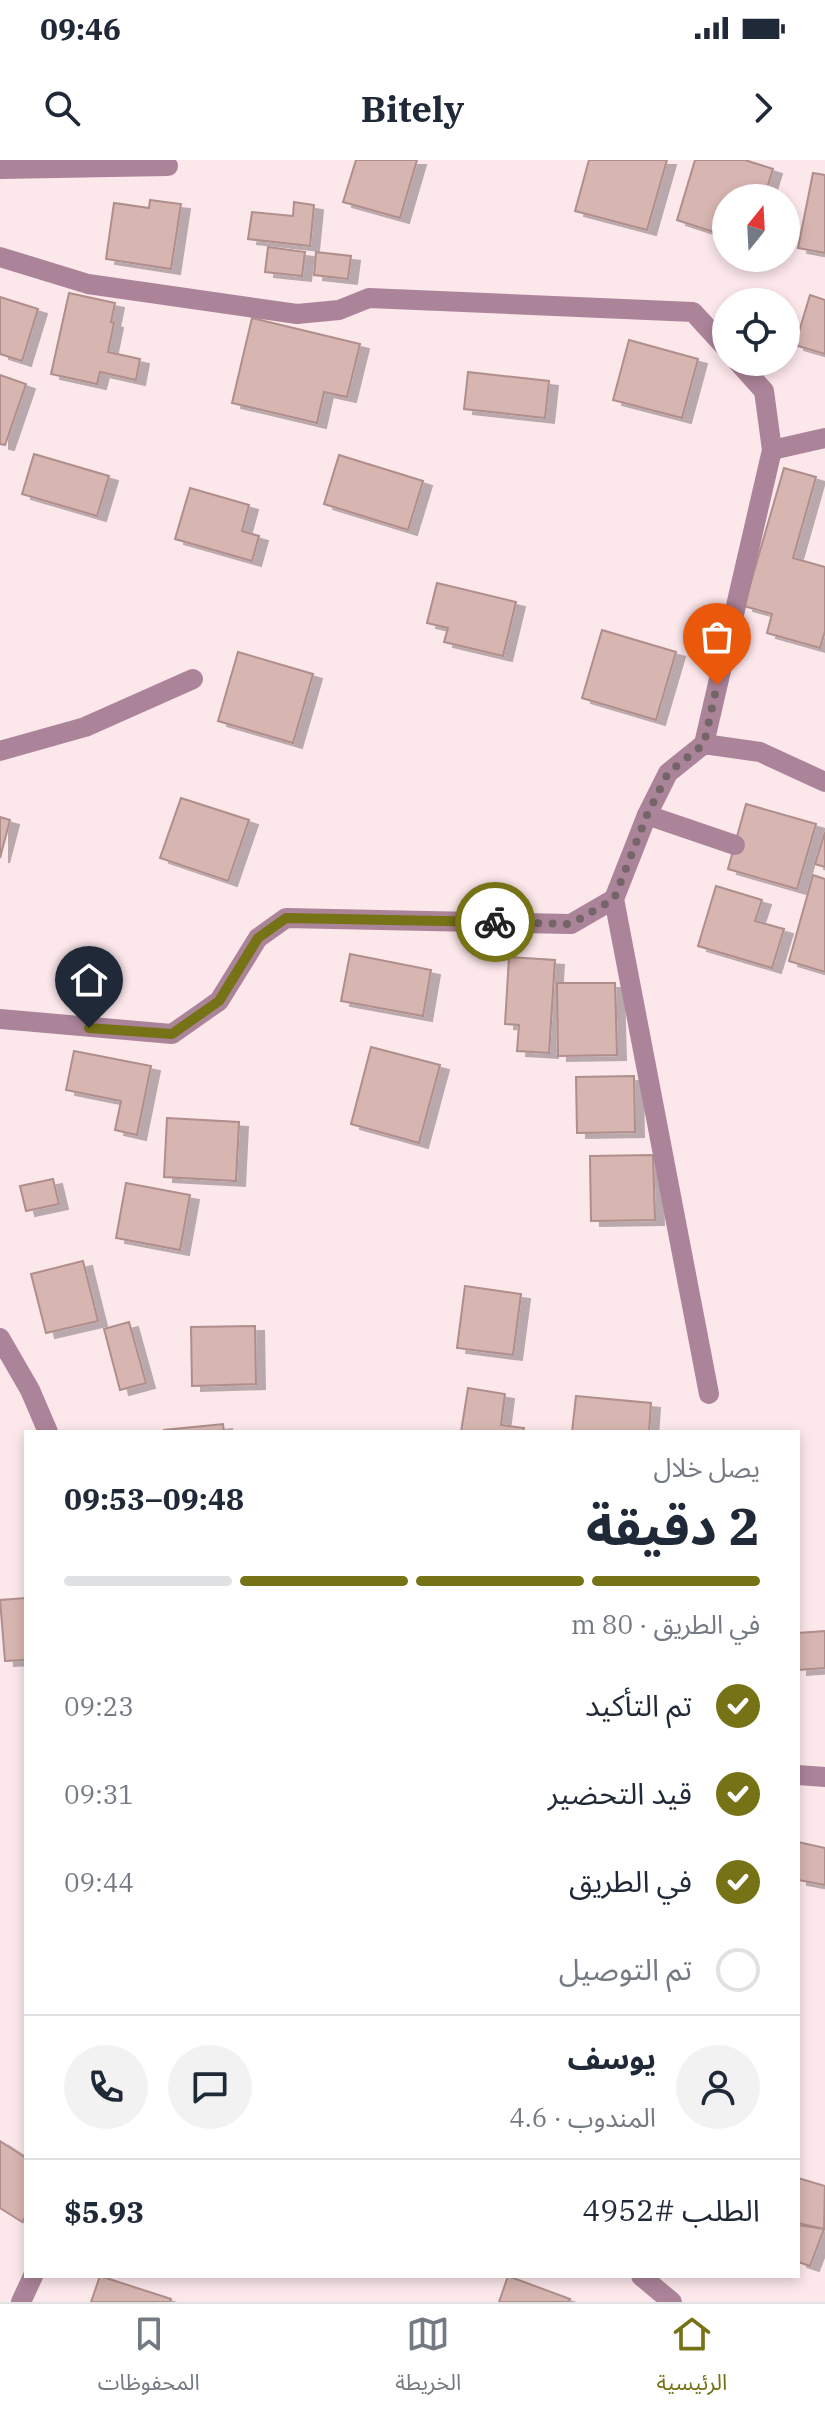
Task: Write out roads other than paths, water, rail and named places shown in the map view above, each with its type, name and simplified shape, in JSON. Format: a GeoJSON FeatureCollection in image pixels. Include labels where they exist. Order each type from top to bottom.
{"type":"FeatureCollection","features":[{"type":"Feature","properties":{"kind":"street"},"geometry":{"type":"LineString","coordinates":[[0,169],[168,166]]}},
{"type":"Feature","properties":{"kind":"street"},"geometry":{"type":"LineString","coordinates":[[0,257],[88,284],[297,314],[339,310],[369,298],[693,312],[712,333]]}},
{"type":"Feature","properties":{"kind":"street"},"geometry":{"type":"LineString","coordinates":[[709,1394],[614,899],[647,815],[668,773],[704,744],[772,450],[764,391],[751,376]]}},
{"type":"Feature","properties":{"kind":"street"},"geometry":{"type":"LineString","coordinates":[[772,450],[825,438]]}},
{"type":"Feature","properties":{"kind":"street"},"geometry":{"type":"LineString","coordinates":[[0,751],[85,727],[193,679]]}},
{"type":"Feature","properties":{"kind":"street"},"geometry":{"type":"LineString","coordinates":[[704,744],[760,752],[825,782]]}},
{"type":"Feature","properties":{"kind":"street"},"geometry":{"type":"LineString","coordinates":[[647,815],[735,845]]}},
{"type":"Feature","properties":{"kind":"street"},"geometry":{"type":"LineString","coordinates":[[0,1019],[172,1034],[219,1001],[258,938],[286,918],[571,924],[614,899]]}},
{"type":"Feature","properties":{"kind":"street"},"geometry":{"type":"LineString","coordinates":[[0,1338],[30,1390],[47,1430]]}},
{"type":"Feature","properties":{"kind":"street"},"geometry":{"type":"LineString","coordinates":[[800,1775],[825,1777]]}},
{"type":"Feature","properties":{"kind":"street"},"geometry":{"type":"LineString","coordinates":[[21,2302],[32,2278]]}},
{"type":"Feature","properties":{"kind":"street"},"geometry":{"type":"LineString","coordinates":[[643,2278],[672,2302]]}}]}
